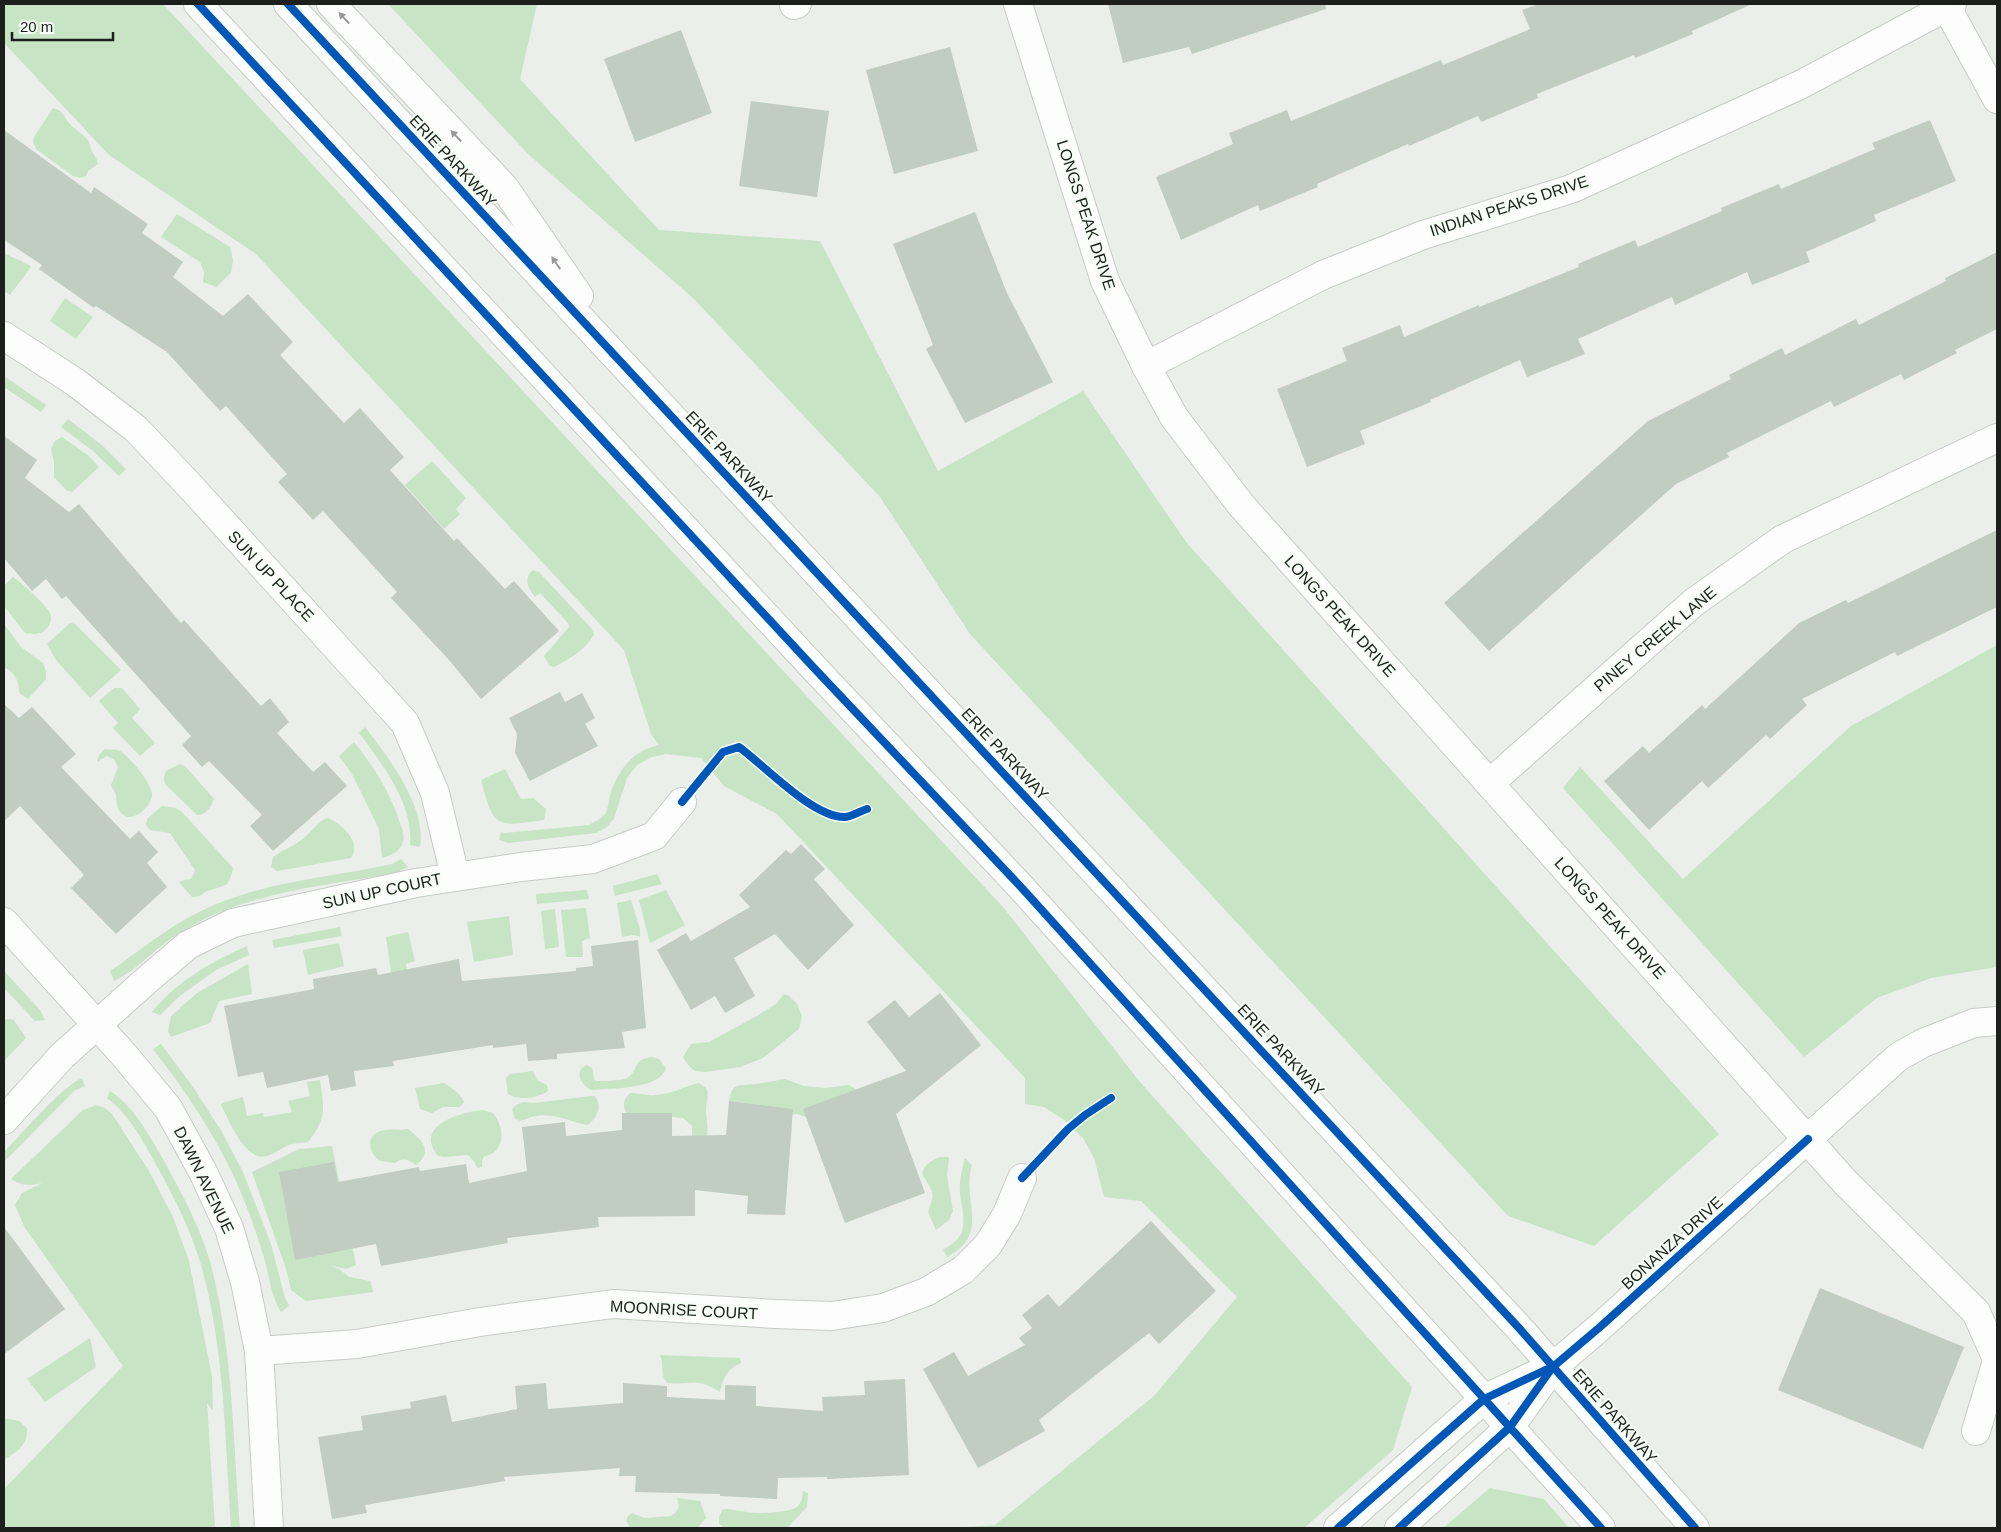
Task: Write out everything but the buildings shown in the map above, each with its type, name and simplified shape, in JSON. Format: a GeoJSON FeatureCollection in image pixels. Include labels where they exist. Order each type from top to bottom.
{"type":"FeatureCollection","features":[{"type":"Feature","properties":{"kind":"street"},"geometry":{"type":"LineString","coordinates":[[198,4],[814,668],[1020,886],[1601,1528]]}},
{"type":"Feature","properties":{"kind":"street","name":"ERIE PARKWAY"},"geometry":{"type":"LineString","coordinates":[[288,4],[1554,1366],[1695,1528]]}},
{"type":"Feature","properties":{"kind":"street"},"geometry":{"type":"LineString","coordinates":[[331,4],[504,187],[634,375]]}},
{"type":"Feature","properties":{"kind":"street","name":"LONGS PEAK DRIVE"},"geometry":{"type":"LineString","coordinates":[[1018,4],[1105,282],[1146,366],[1174,417],[1241,505],[1845,1182],[1976,1312],[1997,1360]]}},
{"type":"Feature","properties":{"kind":"street"},"geometry":{"type":"LineString","coordinates":[[1948,5],[1997,99]]}},
{"type":"Feature","properties":{"kind":"street","name":"INDIAN PEAKS DRIVE"},"geometry":{"type":"LineString","coordinates":[[1146,366],[1323,275],[1423,235],[1571,189],[1800,86],[1948,5]]}},
{"type":"Feature","properties":{"kind":"street","name":"SUN UP PLACE"},"geometry":{"type":"LineString","coordinates":[[4,336],[75,382],[136,429],[405,723],[435,792],[455,876]]}},
{"type":"Feature","properties":{"kind":"street","name":"PINEY CREEK LANE"},"geometry":{"type":"LineString","coordinates":[[1490,783],[1693,603],[1783,540],[1997,438]]}},
{"type":"Feature","properties":{"kind":"street","name":"SUN UP COURT"},"geometry":{"type":"LineString","coordinates":[[4,1120],[62,1056],[188,946],[233,923],[455,876],[593,859],[654,836],[682,802]]}},
{"type":"Feature","properties":{"kind":"street","name":"DAWN AVENUE"},"geometry":{"type":"LineString","coordinates":[[4,922],[98,1025],[168,1108],[203,1172],[230,1228],[245,1282],[259,1351],[269,1528]]}},
{"type":"Feature","properties":{"kind":"street","name":"BONANZA DRIVE"},"geometry":{"type":"LineString","coordinates":[[1554,1366],[1600,1327],[1898,1057],[1923,1043],[1974,1023],[1997,1021]]}},
{"type":"Feature","properties":{"kind":"street","name":"MOONRISE COURT"},"geometry":{"type":"LineString","coordinates":[[259,1351],[357,1344],[480,1322],[613,1304],[822,1315],[883,1308],[926,1292],[963,1270],[988,1245],[1007,1214],[1022,1178]]}},
{"type":"Feature","properties":{"kind":"street"},"geometry":{"type":"LineString","coordinates":[[1976,1431],[1997,1360]]}},
{"type":"Feature","properties":{"kind":"street"},"geometry":{"type":"LineString","coordinates":[[1338,1528],[1484,1399],[1554,1366]]}},
{"type":"Feature","properties":{"kind":"street"},"geometry":{"type":"LineString","coordinates":[[1399,1528],[1510,1427],[1554,1366]]}},
{"type":"Feature","properties":{"kind":"green space"},"geometry":{"type":"Polygon","coordinates":[[[4,4],[163,4],[1003,907],[1140,1082],[1412,1387],[1393,1450],[1304,1528],[949,1528],[995,1525],[1154,1396],[1237,1297],[1141,1201],[1104,1197],[1094,1158],[1083,1138],[1064,1120],[1044,1107],[1025,1104],[1025,1078],[777,814],[724,786],[701,758],[666,754],[652,757],[637,765],[627,778],[614,818],[607,827],[596,833],[508,843],[499,840],[501,832],[589,825],[605,814],[613,786],[627,763],[641,752],[659,745],[651,734],[624,650],[256,254],[109,155],[4,43],[4,4]]]}},
{"type":"Feature","properties":{"kind":"green space"},"geometry":{"type":"Polygon","coordinates":[[[388,4],[537,4],[520,79],[659,230],[820,241],[938,471],[1083,391],[1186,542],[1719,1134],[1594,1246],[1508,1216],[970,634],[880,497],[693,298],[528,154],[388,4]]]}},
{"type":"Feature","properties":{"kind":"green space"},"geometry":{"type":"Polygon","coordinates":[[[53,108],[61,112],[89,143],[98,164],[88,171],[86,176],[80,178],[73,176],[36,149],[33,142],[34,137],[53,108]]]}},
{"type":"Feature","properties":{"kind":"green space"},"geometry":{"type":"Polygon","coordinates":[[[177,214],[230,247],[233,260],[231,273],[216,287],[203,282],[204,272],[200,262],[161,237],[177,214]]]}},
{"type":"Feature","properties":{"kind":"green space"},"geometry":{"type":"Polygon","coordinates":[[[4,253],[31,267],[10,295],[4,291],[4,253]]]}},
{"type":"Feature","properties":{"kind":"green space"},"geometry":{"type":"Polygon","coordinates":[[[65,298],[93,317],[76,339],[50,321],[65,298]]]}},
{"type":"Feature","properties":{"kind":"green space"},"geometry":{"type":"Polygon","coordinates":[[[4,376],[46,405],[41,412],[4,387],[4,376]]]}},
{"type":"Feature","properties":{"kind":"green space"},"geometry":{"type":"Polygon","coordinates":[[[68,419],[103,446],[126,469],[119,476],[93,451],[61,427],[68,419]]]}},
{"type":"Feature","properties":{"kind":"green space"},"geometry":{"type":"Polygon","coordinates":[[[62,437],[89,456],[99,467],[72,492],[66,490],[54,477],[54,461],[51,449],[55,441],[62,437]]]}},
{"type":"Feature","properties":{"kind":"green space"},"geometry":{"type":"Polygon","coordinates":[[[432,461],[466,498],[456,509],[460,514],[444,529],[405,485],[432,461]]]}},
{"type":"Feature","properties":{"kind":"green space"},"geometry":{"type":"Polygon","coordinates":[[[533,570],[539,572],[591,628],[594,634],[582,649],[554,667],[550,666],[544,656],[569,627],[568,623],[540,593],[535,597],[532,594],[527,580],[533,570]]]}},
{"type":"Feature","properties":{"kind":"green space"},"geometry":{"type":"Polygon","coordinates":[[[13,577],[33,594],[50,613],[50,623],[42,632],[35,634],[25,633],[4,606],[4,586],[13,577]]]}},
{"type":"Feature","properties":{"kind":"green space"},"geometry":{"type":"Polygon","coordinates":[[[70,623],[75,624],[121,670],[90,698],[56,660],[47,644],[70,623]]]}},
{"type":"Feature","properties":{"kind":"green space"},"geometry":{"type":"Polygon","coordinates":[[[4,624],[21,647],[43,663],[46,671],[46,679],[28,699],[19,693],[16,677],[4,667],[4,624]]]}},
{"type":"Feature","properties":{"kind":"green space"},"geometry":{"type":"Polygon","coordinates":[[[1997,645],[1997,967],[1931,978],[1877,998],[1804,1057],[1563,788],[1580,767],[1683,879],[1851,726],[1997,645]]]}},
{"type":"Feature","properties":{"kind":"green space"},"geometry":{"type":"Polygon","coordinates":[[[114,688],[122,688],[140,709],[132,718],[155,743],[140,756],[113,728],[118,723],[99,701],[114,688]]]}},
{"type":"Feature","properties":{"kind":"green space"},"geometry":{"type":"Polygon","coordinates":[[[365,727],[404,783],[412,799],[421,832],[420,847],[410,845],[410,830],[402,800],[395,785],[359,733],[365,727]]]}},
{"type":"Feature","properties":{"kind":"green space"},"geometry":{"type":"Polygon","coordinates":[[[354,742],[375,770],[386,790],[403,832],[404,840],[400,848],[382,858],[379,829],[352,774],[339,756],[354,742]]]}},
{"type":"Feature","properties":{"kind":"green space"},"geometry":{"type":"Polygon","coordinates":[[[105,749],[118,750],[129,758],[151,789],[152,794],[149,804],[136,815],[126,817],[117,805],[116,795],[111,785],[118,767],[114,759],[107,756],[97,762],[99,755],[105,749]]]}},
{"type":"Feature","properties":{"kind":"green space"},"geometry":{"type":"Polygon","coordinates":[[[180,764],[185,766],[214,799],[210,808],[203,814],[197,815],[165,784],[166,771],[180,764]]]}},
{"type":"Feature","properties":{"kind":"green space"},"geometry":{"type":"Polygon","coordinates":[[[505,769],[521,799],[533,798],[546,809],[544,820],[506,823],[499,821],[493,816],[481,780],[505,769]]]}},
{"type":"Feature","properties":{"kind":"green space"},"geometry":{"type":"Polygon","coordinates":[[[162,806],[176,808],[182,812],[233,868],[226,885],[192,897],[179,882],[191,879],[195,870],[170,833],[150,830],[146,825],[147,819],[162,806]]]}},
{"type":"Feature","properties":{"kind":"green space"},"geometry":{"type":"Polygon","coordinates":[[[328,818],[349,834],[354,846],[351,858],[277,871],[271,867],[273,857],[299,842],[319,823],[328,818]]]}},
{"type":"Feature","properties":{"kind":"green space"},"geometry":{"type":"Polygon","coordinates":[[[401,859],[408,867],[395,873],[295,890],[222,911],[175,936],[130,972],[114,981],[110,971],[175,925],[222,902],[269,887],[392,864],[401,859]]]}},
{"type":"Feature","properties":{"kind":"green space"},"geometry":{"type":"Polygon","coordinates":[[[657,874],[662,884],[615,896],[613,886],[657,874]]]}},
{"type":"Feature","properties":{"kind":"green space"},"geometry":{"type":"Polygon","coordinates":[[[587,890],[589,899],[537,904],[536,894],[587,890]]]}},
{"type":"Feature","properties":{"kind":"green space"},"geometry":{"type":"Polygon","coordinates":[[[666,890],[685,925],[650,943],[639,900],[666,890]]]}},
{"type":"Feature","properties":{"kind":"green space"},"geometry":{"type":"Polygon","coordinates":[[[631,900],[640,929],[640,937],[634,935],[622,937],[617,903],[631,900]]]}},
{"type":"Feature","properties":{"kind":"green space"},"geometry":{"type":"Polygon","coordinates":[[[586,908],[590,938],[582,941],[583,957],[566,957],[561,910],[586,908]]]}},
{"type":"Feature","properties":{"kind":"green space"},"geometry":{"type":"Polygon","coordinates":[[[555,909],[559,947],[545,949],[541,911],[555,909]]]}},
{"type":"Feature","properties":{"kind":"green space"},"geometry":{"type":"Polygon","coordinates":[[[509,916],[513,955],[474,962],[467,922],[509,916]]]}},
{"type":"Feature","properties":{"kind":"green space"},"geometry":{"type":"Polygon","coordinates":[[[340,927],[342,936],[274,948],[272,940],[340,927]]]}},
{"type":"Feature","properties":{"kind":"green space"},"geometry":{"type":"Polygon","coordinates":[[[408,932],[415,961],[406,964],[409,982],[393,985],[386,937],[408,932]]]}},
{"type":"Feature","properties":{"kind":"green space"},"geometry":{"type":"Polygon","coordinates":[[[339,943],[344,966],[308,975],[303,950],[339,943]]]}},
{"type":"Feature","properties":{"kind":"green space"},"geometry":{"type":"Polygon","coordinates":[[[247,946],[249,955],[216,970],[181,995],[160,1015],[152,1012],[172,991],[195,973],[247,946]]]}},
{"type":"Feature","properties":{"kind":"green space"},"geometry":{"type":"Polygon","coordinates":[[[248,964],[252,994],[219,1001],[210,1023],[171,1037],[168,1031],[171,1016],[197,993],[248,964]]]}},
{"type":"Feature","properties":{"kind":"green space"},"geometry":{"type":"Polygon","coordinates":[[[4,971],[40,1010],[45,1020],[35,1021],[4,988],[4,971]]]}},
{"type":"Feature","properties":{"kind":"green space"},"geometry":{"type":"Polygon","coordinates":[[[784,994],[797,1004],[802,1016],[799,1029],[763,1058],[740,1067],[705,1072],[695,1071],[688,1065],[683,1057],[691,1044],[709,1042],[776,1004],[784,994]]]}},
{"type":"Feature","properties":{"kind":"green space"},"geometry":{"type":"Polygon","coordinates":[[[4,1020],[14,1020],[26,1038],[4,1061],[4,1020]]]}},
{"type":"Feature","properties":{"kind":"green space"},"geometry":{"type":"Polygon","coordinates":[[[161,1044],[193,1087],[222,1132],[243,1172],[271,1244],[285,1298],[289,1306],[281,1312],[273,1295],[261,1247],[251,1218],[232,1172],[209,1129],[153,1049],[161,1044]]]}},
{"type":"Feature","properties":{"kind":"green space"},"geometry":{"type":"Polygon","coordinates":[[[652,1057],[659,1059],[666,1068],[662,1075],[644,1084],[591,1090],[582,1082],[579,1075],[582,1068],[586,1065],[592,1068],[596,1081],[626,1078],[632,1074],[639,1062],[652,1057]]]}},
{"type":"Feature","properties":{"kind":"green space"},"geometry":{"type":"Polygon","coordinates":[[[533,1071],[537,1080],[547,1085],[548,1091],[528,1098],[508,1094],[506,1078],[510,1074],[533,1071]]]}},
{"type":"Feature","properties":{"kind":"green space"},"geometry":{"type":"Polygon","coordinates":[[[82,1078],[85,1086],[74,1091],[4,1162],[4,1152],[63,1091],[82,1078]]]}},
{"type":"Feature","properties":{"kind":"green space"},"geometry":{"type":"Polygon","coordinates":[[[785,1079],[804,1086],[825,1088],[849,1085],[863,1094],[831,1125],[797,1114],[781,1116],[736,1112],[729,1105],[731,1092],[740,1085],[760,1084],[785,1079]]]}},
{"type":"Feature","properties":{"kind":"green space"},"geometry":{"type":"Polygon","coordinates":[[[320,1080],[323,1113],[314,1134],[308,1142],[289,1145],[267,1156],[259,1156],[252,1153],[245,1146],[233,1129],[221,1105],[222,1103],[243,1097],[247,1116],[263,1113],[264,1117],[292,1112],[288,1101],[310,1096],[307,1082],[320,1080]]]}},
{"type":"Feature","properties":{"kind":"green space"},"geometry":{"type":"Polygon","coordinates":[[[444,1083],[456,1091],[464,1102],[460,1107],[443,1107],[432,1113],[420,1109],[415,1088],[444,1083]]]}},
{"type":"Feature","properties":{"kind":"green space"},"geometry":{"type":"Polygon","coordinates":[[[699,1083],[708,1092],[706,1109],[708,1129],[705,1142],[692,1140],[692,1126],[683,1118],[663,1116],[631,1120],[624,1106],[625,1100],[630,1093],[661,1095],[699,1083]]]}},
{"type":"Feature","properties":{"kind":"green space"},"geometry":{"type":"Polygon","coordinates":[[[110,1091],[133,1112],[158,1150],[190,1210],[207,1251],[218,1297],[228,1363],[240,1528],[231,1528],[223,1396],[215,1330],[201,1265],[170,1191],[136,1130],[122,1112],[107,1098],[110,1091]]]}},
{"type":"Feature","properties":{"kind":"green space"},"geometry":{"type":"Polygon","coordinates":[[[595,1096],[599,1108],[594,1119],[588,1125],[547,1115],[539,1115],[521,1121],[515,1119],[512,1109],[523,1102],[534,1103],[595,1096]]]}},
{"type":"Feature","properties":{"kind":"green space"},"geometry":{"type":"Polygon","coordinates":[[[96,1105],[105,1108],[112,1114],[149,1171],[173,1217],[189,1261],[212,1377],[213,1411],[207,1403],[215,1528],[4,1528],[4,1489],[123,1366],[25,1228],[15,1205],[22,1193],[42,1183],[26,1185],[11,1179],[83,1110],[96,1105]]]}},
{"type":"Feature","properties":{"kind":"green space"},"geometry":{"type":"Polygon","coordinates":[[[482,1110],[493,1113],[500,1126],[502,1136],[496,1150],[484,1157],[482,1167],[477,1168],[474,1161],[468,1155],[438,1156],[432,1145],[432,1136],[435,1129],[442,1122],[462,1114],[482,1110]]]}},
{"type":"Feature","properties":{"kind":"green space"},"geometry":{"type":"Polygon","coordinates":[[[408,1129],[418,1137],[425,1150],[421,1160],[416,1165],[406,1160],[395,1163],[381,1161],[373,1154],[370,1143],[376,1133],[383,1130],[408,1129]]]}},
{"type":"Feature","properties":{"kind":"green space"},"geometry":{"type":"Polygon","coordinates":[[[332,1146],[356,1265],[346,1269],[329,1265],[339,1269],[349,1277],[370,1281],[373,1292],[306,1301],[291,1290],[286,1269],[252,1172],[299,1149],[332,1146]]]}},
{"type":"Feature","properties":{"kind":"green space"},"geometry":{"type":"Polygon","coordinates":[[[940,1157],[949,1157],[947,1175],[953,1211],[949,1220],[936,1230],[928,1212],[933,1196],[932,1192],[922,1174],[928,1163],[940,1157]]]}},
{"type":"Feature","properties":{"kind":"green space"},"geometry":{"type":"Polygon","coordinates":[[[965,1158],[972,1165],[970,1192],[972,1227],[968,1238],[961,1248],[947,1257],[943,1250],[959,1237],[963,1226],[960,1188],[965,1158]]]}},
{"type":"Feature","properties":{"kind":"green space"},"geometry":{"type":"Polygon","coordinates":[[[90,1338],[96,1367],[45,1402],[27,1379],[90,1338]]]}},
{"type":"Feature","properties":{"kind":"green space"},"geometry":{"type":"Polygon","coordinates":[[[660,1355],[740,1358],[741,1363],[732,1368],[727,1374],[720,1392],[699,1383],[667,1383],[663,1376],[660,1355]]]}},
{"type":"Feature","properties":{"kind":"green space"},"geometry":{"type":"Polygon","coordinates":[[[4,1418],[19,1421],[27,1428],[27,1434],[24,1444],[4,1460],[4,1418]]]}},
{"type":"Feature","properties":{"kind":"green space"},"geometry":{"type":"Polygon","coordinates":[[[1490,1488],[1544,1499],[1569,1528],[1443,1528],[1490,1488]]]}},
{"type":"Feature","properties":{"kind":"green space"},"geometry":{"type":"Polygon","coordinates":[[[803,1491],[808,1493],[807,1507],[788,1527],[725,1528],[719,1524],[719,1517],[723,1509],[766,1513],[781,1512],[794,1508],[800,1503],[803,1491]]]}},
{"type":"Feature","properties":{"kind":"green space"},"geometry":{"type":"Polygon","coordinates":[[[677,1498],[700,1501],[706,1518],[697,1528],[631,1528],[626,1521],[632,1513],[645,1518],[671,1516],[679,1506],[677,1498]]]}},
{"type":"Feature","properties":{"kind":"cycle path"},"geometry":{"type":"LineString","coordinates":[[198,4],[814,668],[1020,886],[1601,1528]]}},
{"type":"Feature","properties":{"kind":"cycle path"},"geometry":{"type":"LineString","coordinates":[[288,4],[1519,1328],[1695,1528]]}},
{"type":"Feature","properties":{"kind":"cycle path"},"geometry":{"type":"LineString","coordinates":[[682,802],[723,752],[739,747],[789,789],[818,809],[832,815],[845,817],[867,809]]}},
{"type":"Feature","properties":{"kind":"cycle path"},"geometry":{"type":"LineString","coordinates":[[1022,1178],[1068,1129],[1111,1098]]}},
{"type":"Feature","properties":{"kind":"cycle path"},"geometry":{"type":"LineString","coordinates":[[1338,1528],[1484,1399],[1554,1366],[1600,1327],[1808,1139]]}},
{"type":"Feature","properties":{"kind":"cycle path"},"geometry":{"type":"LineString","coordinates":[[1399,1528],[1510,1427],[1552,1368]]}}]}
